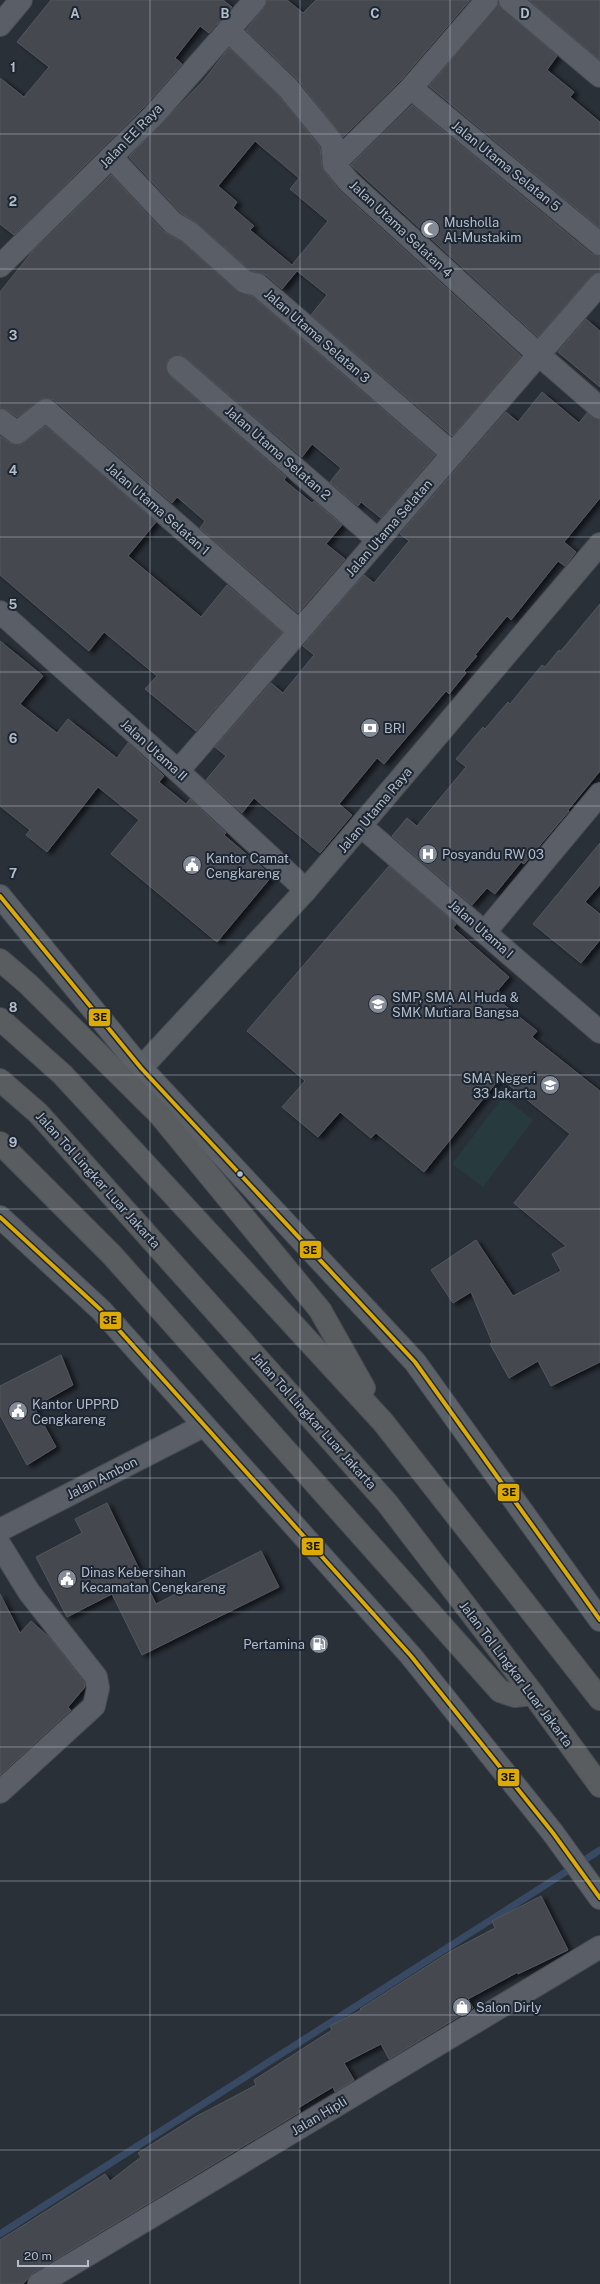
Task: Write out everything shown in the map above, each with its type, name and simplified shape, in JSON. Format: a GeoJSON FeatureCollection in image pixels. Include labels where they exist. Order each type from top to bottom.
{"type":"FeatureCollection","features":[{"type":"Feature","properties":{"kind":"highway"},"geometry":{"type":"LineString","coordinates":[[0,960],[28,984],[164,1120],[320,1310],[383,1422]]}},
{"type":"Feature","properties":{"kind":"highway"},"geometry":{"type":"LineString","coordinates":[[0,1019],[62,1074],[383,1422],[600,1699]]}},
{"type":"Feature","properties":{"kind":"highway","name":"Jalan Tol Lingkar Luar Jakarta"},"geometry":{"type":"LineString","coordinates":[[0,1080],[38,1113],[387,1503],[533,1694],[600,1786]]}},
{"type":"Feature","properties":{"kind":"highway"},"geometry":{"type":"LineString","coordinates":[[0,1143],[112,1255],[500,1691],[508,1695],[533,1694]]}},
{"type":"Feature","properties":{"kind":"main road","name":"Jalan Utama Raya"},"geometry":{"type":"LineString","coordinates":[[141,1068],[306,890],[600,544]]}},
{"type":"Feature","properties":{"kind":"main road"},"geometry":{"type":"LineString","coordinates":[[0,896],[141,1068],[415,1362],[600,1620]]}},
{"type":"Feature","properties":{"kind":"main road"},"geometry":{"type":"LineString","coordinates":[[0,909],[60,968]]}},
{"type":"Feature","properties":{"kind":"main road"},"geometry":{"type":"LineString","coordinates":[[0,1217],[101,1310],[203,1426],[411,1656],[552,1833],[598,1895]]}},
{"type":"Feature","properties":{"kind":"street"},"geometry":{"type":"LineString","coordinates":[[0,25],[21,0]]}},
{"type":"Feature","properties":{"kind":"street","name":"Jalan EE Raya"},"geometry":{"type":"LineString","coordinates":[[0,266],[153,116],[254,0]]}},
{"type":"Feature","properties":{"kind":"street"},"geometry":{"type":"LineString","coordinates":[[334,164],[411,88],[487,0]]}},
{"type":"Feature","properties":{"kind":"street"},"geometry":{"type":"LineString","coordinates":[[510,0],[600,76]]}},
{"type":"Feature","properties":{"kind":"street"},"geometry":{"type":"LineString","coordinates":[[228,30],[288,88],[332,142],[334,164]]}},
{"type":"Feature","properties":{"kind":"street","name":"Jalan Utama Selatan 5"},"geometry":{"type":"LineString","coordinates":[[411,88],[600,244]]}},
{"type":"Feature","properties":{"kind":"street","name":"Jalan Utama Selatan 3"},"geometry":{"type":"LineString","coordinates":[[111,157],[173,223],[188,232],[246,282],[258,285],[453,454]]}},
{"type":"Feature","properties":{"kind":"street","name":"Jalan Utama Selatan 4"},"geometry":{"type":"LineString","coordinates":[[334,164],[349,182],[539,355],[600,408]]}},
{"type":"Feature","properties":{"kind":"street","name":"Jalan Utama Selatan"},"geometry":{"type":"LineString","coordinates":[[178,771],[600,284]]}},
{"type":"Feature","properties":{"kind":"street","name":"Jalan Utama Selatan 2"},"geometry":{"type":"LineString","coordinates":[[178,366],[378,540]]}},
{"type":"Feature","properties":{"kind":"street","name":"Jalan Utama Selatan 1"},"geometry":{"type":"LineString","coordinates":[[0,420],[17,433],[46,410],[299,631]]}},
{"type":"Feature","properties":{"kind":"street","name":"Jalan Utama II"},"geometry":{"type":"LineString","coordinates":[[0,612],[178,771],[306,890]]}},
{"type":"Feature","properties":{"kind":"street"},"geometry":{"type":"LineString","coordinates":[[484,932],[600,794]]}},
{"type":"Feature","properties":{"kind":"street","name":"Jalan Utama I"},"geometry":{"type":"LineString","coordinates":[[361,826],[600,1032]]}},
{"type":"Feature","properties":{"kind":"street","name":"Jalan Ambon"},"geometry":{"type":"LineString","coordinates":[[0,1530],[203,1426]]}},
{"type":"Feature","properties":{"kind":"street"},"geometry":{"type":"LineString","coordinates":[[0,1545],[29,1592],[96,1677],[98,1683],[94,1706],[0,1792]]}},
{"type":"Feature","properties":{"kind":"street","name":"Jalan Hipli"},"geometry":{"type":"LineString","coordinates":[[38,2284],[600,1948]]}},
{"type":"Feature","properties":{"kind":"green space"},"geometry":{"type":"Polygon","coordinates":[[[503,1097],[533,1120],[483,1187],[452,1164],[503,1097]]]}},
{"type":"Feature","properties":{"kind":"building"},"geometry":{"type":"Polygon","coordinates":[[[51,0],[223,0],[232,7],[209,33],[200,26],[175,58],[182,64],[144,107],[14,235],[0,224],[0,78],[24,97],[49,67],[17,42],[51,0]]]}},
{"type":"Feature","properties":{"kind":"building"},"geometry":{"type":"Polygon","coordinates":[[[267,0],[287,0],[303,13],[316,0],[470,0],[402,79],[343,137],[298,80],[246,30],[264,8],[267,0]]]}},
{"type":"Feature","properties":{"kind":"building"},"geometry":{"type":"Polygon","coordinates":[[[529,0],[600,0],[600,60],[529,0]]]}},
{"type":"Feature","properties":{"kind":"building"},"geometry":{"type":"Polygon","coordinates":[[[498,4],[557,56],[547,70],[574,92],[570,97],[600,122],[600,228],[429,86],[498,4]]]}},
{"type":"Feature","properties":{"kind":"building"},"geometry":{"type":"Polygon","coordinates":[[[229,48],[279,96],[320,147],[322,168],[339,190],[521,356],[452,436],[311,315],[327,295],[297,271],[282,289],[266,275],[251,271],[197,223],[181,213],[129,157],[203,81],[229,48]],[[255,141],[218,186],[237,202],[233,208],[254,226],[250,230],[292,265],[328,221],[290,189],[299,178],[255,141]]]}},
{"type":"Feature","properties":{"kind":"building"},"geometry":{"type":"Polygon","coordinates":[[[412,105],[592,254],[600,256],[600,272],[591,276],[538,337],[351,165],[412,105]]]}},
{"type":"Feature","properties":{"kind":"building"},"geometry":{"type":"Polygon","coordinates":[[[111,175],[164,232],[182,242],[237,291],[252,296],[435,455],[381,518],[361,502],[358,506],[330,482],[341,468],[312,444],[302,457],[186,358],[180,355],[169,359],[166,365],[170,376],[286,477],[284,480],[312,503],[314,501],[342,525],[326,544],[345,559],[298,613],[200,528],[205,521],[177,497],[172,503],[54,400],[43,398],[17,417],[7,410],[0,408],[0,292],[32,252],[111,175]]]}},
{"type":"Feature","properties":{"kind":"building"},"geometry":{"type":"Polygon","coordinates":[[[586,319],[600,331],[600,387],[558,352],[586,319]]]}},
{"type":"Feature","properties":{"kind":"building"},"geometry":{"type":"Polygon","coordinates":[[[542,392],[579,423],[587,413],[600,420],[600,498],[564,542],[576,552],[565,566],[558,561],[511,620],[507,616],[475,655],[477,656],[464,671],[466,673],[449,694],[446,691],[384,764],[377,758],[339,804],[352,815],[320,853],[254,798],[242,813],[206,780],[226,756],[215,747],[271,683],[283,693],[314,655],[303,646],[364,575],[374,583],[409,541],[400,534],[506,412],[518,422],[542,392]]]}},
{"type":"Feature","properties":{"kind":"building"},"geometry":{"type":"Polygon","coordinates":[[[46,426],[156,522],[128,556],[201,617],[227,585],[282,632],[196,731],[145,689],[157,676],[104,632],[89,651],[0,575],[0,436],[10,443],[20,445],[46,426]]]}},
{"type":"Feature","properties":{"kind":"building"},"geometry":{"type":"Polygon","coordinates":[[[600,604],[600,771],[568,810],[569,811],[524,864],[521,862],[495,894],[487,888],[472,905],[392,836],[407,818],[417,826],[466,767],[456,759],[483,727],[485,729],[508,702],[510,704],[542,665],[545,667],[559,650],[560,652],[600,604]]]}},
{"type":"Feature","properties":{"kind":"building"},"geometry":{"type":"Polygon","coordinates":[[[0,641],[43,676],[20,704],[57,733],[68,719],[117,758],[128,743],[164,776],[159,782],[186,804],[190,799],[226,833],[224,835],[272,876],[217,942],[111,854],[139,820],[98,787],[47,852],[26,835],[30,830],[0,806],[0,641]]]}},
{"type":"Feature","properties":{"kind":"building"},"geometry":{"type":"Polygon","coordinates":[[[600,843],[600,885],[585,902],[600,914],[600,940],[581,963],[533,924],[600,843]]]}},
{"type":"Feature","properties":{"kind":"building"},"geometry":{"type":"Polygon","coordinates":[[[389,866],[456,924],[453,928],[509,977],[493,996],[537,1031],[532,1037],[600,1091],[600,1362],[551,1386],[538,1361],[509,1378],[490,1344],[492,1342],[471,1292],[453,1303],[431,1270],[476,1240],[513,1296],[561,1271],[552,1254],[566,1246],[514,1203],[570,1134],[500,1078],[424,1172],[376,1133],[371,1138],[340,1112],[318,1137],[282,1107],[305,1081],[247,1031],[389,866]]]}},
{"type":"Feature","properties":{"kind":"building","name":"Kantor UPPRD Cengkareng"},"geometry":{"type":"Polygon","coordinates":[[[61,1355],[73,1385],[34,1407],[56,1447],[27,1465],[0,1415],[0,1386],[61,1355]]]}},
{"type":"Feature","properties":{"kind":"building"},"geometry":{"type":"Polygon","coordinates":[[[107,1503],[156,1604],[261,1551],[279,1587],[142,1655],[112,1594],[67,1617],[36,1557],[82,1533],[75,1519],[107,1503]]]}},
{"type":"Feature","properties":{"kind":"building"},"geometry":{"type":"Polygon","coordinates":[[[0,1594],[20,1633],[31,1621],[49,1637],[84,1682],[85,1687],[68,1707],[71,1710],[0,1775],[0,1594]]]}},
{"type":"Feature","properties":{"kind":"building"},"geometry":{"type":"Polygon","coordinates":[[[541,1896],[568,1950],[518,1974],[518,1972],[468,1999],[473,2008],[389,2059],[381,2044],[344,2063],[354,2080],[335,2092],[333,2087],[298,2108],[300,2112],[33,2273],[23,2284],[0,2284],[0,2240],[105,2174],[110,2181],[141,2157],[138,2153],[197,2116],[256,2085],[254,2080],[332,2030],[330,2026],[361,2010],[360,2009],[451,1951],[495,1928],[492,1921],[541,1896]]]}},
{"type":"Feature","properties":{"kind":"waterway"},"geometry":{"type":"LineString","coordinates":[[0,2234],[600,1850]]}},
{"type":"Feature","properties":{"kind":"transit line","name":"3E"},"geometry":{"type":"LineString","coordinates":[[0,896],[141,1068],[415,1362],[600,1620]]}},
{"type":"Feature","properties":{"kind":"transit line","name":"3E"},"geometry":{"type":"LineString","coordinates":[[0,1217],[101,1310],[411,1656],[553,1833],[600,1898]]}},
{"type":"Feature","properties":{"kind":"place","name":"Musholla Al-Mustakim"},"geometry":{"type":"Point","coordinates":[430,229]}},
{"type":"Feature","properties":{"kind":"place","name":"BRI"},"geometry":{"type":"Point","coordinates":[370,728]}},
{"type":"Feature","properties":{"kind":"place","name":"Posyandu RW 03"},"geometry":{"type":"Point","coordinates":[428,854]}},
{"type":"Feature","properties":{"kind":"place","name":"Kantor Camat Cengkareng"},"geometry":{"type":"Point","coordinates":[192,865]}},
{"type":"Feature","properties":{"kind":"place","name":"SMP, SMA Al Huda & SMK Mutiara Bangsa"},"geometry":{"type":"Point","coordinates":[378,1004]}},
{"type":"Feature","properties":{"kind":"place","name":"SMA Negeri 33 Jakarta"},"geometry":{"type":"Point","coordinates":[550,1085]}},
{"type":"Feature","properties":{"kind":"place","name":"Kantor UPPRD Cengkareng"},"geometry":{"type":"Point","coordinates":[18,1411]}},
{"type":"Feature","properties":{"kind":"place","name":"Dinas Kebersihan Kecamatan Cengkareng"},"geometry":{"type":"Point","coordinates":[67,1579]}},
{"type":"Feature","properties":{"kind":"place","name":"Pertamina"},"geometry":{"type":"Point","coordinates":[319,1644]}},
{"type":"Feature","properties":{"kind":"place","name":"Salon Dirly"},"geometry":{"type":"Point","coordinates":[462,2007]}}]}
